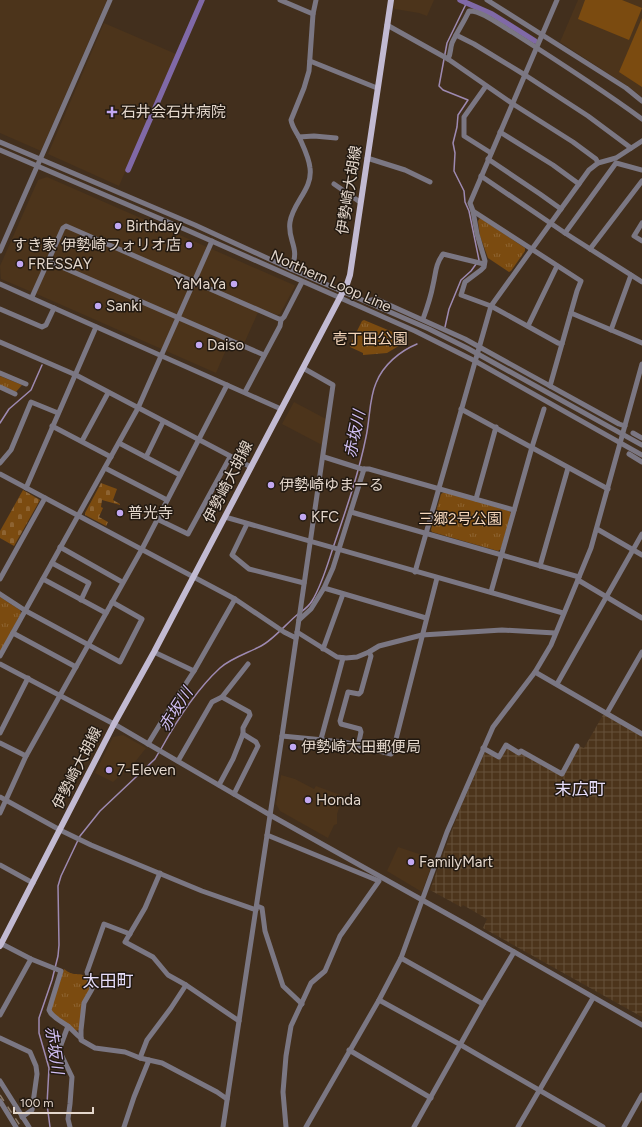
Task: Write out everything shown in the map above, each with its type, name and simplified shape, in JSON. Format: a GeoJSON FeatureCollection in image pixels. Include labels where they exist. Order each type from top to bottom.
{"type":"FeatureCollection","features":[{"type":"Feature","properties":{"kind":"main road","name":"伊勢崎大胡線"},"geometry":{"type":"LineString","coordinates":[[1,945],[114,724],[154,652],[350,276],[391,0]]}},
{"type":"Feature","properties":{"kind":"street"},"geometry":{"type":"LineString","coordinates":[[0,252],[110,0]]}},
{"type":"Feature","properties":{"kind":"street"},"geometry":{"type":"LineString","coordinates":[[280,0],[313,14]]}},
{"type":"Feature","properties":{"kind":"street"},"geometry":{"type":"LineString","coordinates":[[291,269],[296,255],[290,230],[290,222],[294,211],[305,192],[310,172],[307,157],[291,120],[307,80],[310,61],[313,14],[316,0]]}},
{"type":"Feature","properties":{"kind":"street"},"geometry":{"type":"LineString","coordinates":[[487,0],[626,88],[642,101]]}},
{"type":"Feature","properties":{"kind":"street"},"geometry":{"type":"LineString","coordinates":[[557,0],[470,202],[477,234],[485,258],[481,270],[465,282],[461,295],[491,306],[562,344]]}},
{"type":"Feature","properties":{"kind":"street"},"geometry":{"type":"LineString","coordinates":[[448,59],[450,55],[450,48],[456,35],[463,25],[468,11],[471,10],[496,23],[536,48],[592,84],[642,119]]}},
{"type":"Feature","properties":{"kind":"street"},"geometry":{"type":"LineString","coordinates":[[387,25],[448,59],[486,86],[572,142],[596,159],[598,163]]}},
{"type":"Feature","properties":{"kind":"street"},"geometry":{"type":"LineString","coordinates":[[456,35],[474,44],[525,75],[588,116],[631,148]]}},
{"type":"Feature","properties":{"kind":"street"},"geometry":{"type":"LineString","coordinates":[[310,61],[377,88]]}},
{"type":"Feature","properties":{"kind":"street"},"geometry":{"type":"LineString","coordinates":[[486,86],[464,117],[464,136],[491,153]]}},
{"type":"Feature","properties":{"kind":"street"},"geometry":{"type":"LineString","coordinates":[[500,132],[553,165],[579,184]]}},
{"type":"Feature","properties":{"kind":"street"},"geometry":{"type":"LineString","coordinates":[[299,137],[314,136],[336,138]]}},
{"type":"Feature","properties":{"kind":"street"},"geometry":{"type":"LineString","coordinates":[[415,572],[491,306],[592,167],[598,163],[616,158],[642,141]]}},
{"type":"Feature","properties":{"kind":"street","name":"Northern Loop Line"},"geometry":{"type":"LineString","coordinates":[[0,142],[195,225],[291,269],[429,329],[640,443]]}},
{"type":"Feature","properties":{"kind":"street","name":"Northern Loop Line"},"geometry":{"type":"LineString","coordinates":[[0,150],[212,241],[415,331],[475,361],[642,455]]}},
{"type":"Feature","properties":{"kind":"street"},"geometry":{"type":"LineString","coordinates":[[367,158],[405,170],[430,182]]}},
{"type":"Feature","properties":{"kind":"street"},"geometry":{"type":"LineString","coordinates":[[488,159],[561,209]]}},
{"type":"Feature","properties":{"kind":"street"},"geometry":{"type":"LineString","coordinates":[[565,233],[616,163],[642,170]]}},
{"type":"Feature","properties":{"kind":"street"},"geometry":{"type":"LineString","coordinates":[[481,176],[565,233],[642,282]]}},
{"type":"Feature","properties":{"kind":"street"},"geometry":{"type":"LineString","coordinates":[[590,249],[642,181]]}},
{"type":"Feature","properties":{"kind":"street"},"geometry":{"type":"LineString","coordinates":[[334,184],[360,202]]}},
{"type":"Feature","properties":{"kind":"street"},"geometry":{"type":"LineString","coordinates":[[473,211],[581,281],[550,386]]}},
{"type":"Feature","properties":{"kind":"street"},"geometry":{"type":"LineString","coordinates":[[642,223],[634,236],[642,241]]}},
{"type":"Feature","properties":{"kind":"street"},"geometry":{"type":"LineString","coordinates":[[32,297],[63,228],[66,226],[281,320]]}},
{"type":"Feature","properties":{"kind":"street"},"geometry":{"type":"LineString","coordinates":[[0,656],[138,408],[212,241]]}},
{"type":"Feature","properties":{"kind":"street"},"geometry":{"type":"LineString","coordinates":[[423,320],[434,283],[435,272],[439,260],[443,254],[484,264]]}},
{"type":"Feature","properties":{"kind":"street"},"geometry":{"type":"LineString","coordinates":[[48,261],[264,355]]}},
{"type":"Feature","properties":{"kind":"street"},"geometry":{"type":"LineString","coordinates":[[528,326],[556,266]]}},
{"type":"Feature","properties":{"kind":"street"},"geometry":{"type":"LineString","coordinates":[[611,330],[631,275]]}},
{"type":"Feature","properties":{"kind":"street"},"geometry":{"type":"LineString","coordinates":[[245,392],[302,282]]}},
{"type":"Feature","properties":{"kind":"street"},"geometry":{"type":"LineString","coordinates":[[0,284],[281,409]]}},
{"type":"Feature","properties":{"kind":"street"},"geometry":{"type":"LineString","coordinates":[[367,301],[376,299],[479,347],[625,426]]}},
{"type":"Feature","properties":{"kind":"street"},"geometry":{"type":"LineString","coordinates":[[0,309],[42,327],[46,325],[54,308]]}},
{"type":"Feature","properties":{"kind":"street"},"geometry":{"type":"LineString","coordinates":[[571,313],[642,343]]}},
{"type":"Feature","properties":{"kind":"street"},"geometry":{"type":"LineString","coordinates":[[26,488],[96,327]]}},
{"type":"Feature","properties":{"kind":"street"},"geometry":{"type":"LineString","coordinates":[[0,342],[76,375],[251,467]]}},
{"type":"Feature","properties":{"kind":"street"},"geometry":{"type":"LineString","coordinates":[[306,1127],[379,1000],[401,958],[447,832],[493,727],[535,672],[545,656],[591,548],[642,364]]}},
{"type":"Feature","properties":{"kind":"street"},"geometry":{"type":"LineString","coordinates":[[223,1127],[324,457],[333,385],[303,368]]}},
{"type":"Feature","properties":{"kind":"street"},"geometry":{"type":"LineString","coordinates":[[0,373],[26,384]]}},
{"type":"Feature","properties":{"kind":"street"},"geometry":{"type":"LineString","coordinates":[[0,813],[26,756],[89,645],[122,582],[142,549],[227,385]]}},
{"type":"Feature","properties":{"kind":"street"},"geometry":{"type":"LineString","coordinates":[[0,387],[15,394]]}},
{"type":"Feature","properties":{"kind":"street"},"geometry":{"type":"LineString","coordinates":[[82,441],[108,392]]}},
{"type":"Feature","properties":{"kind":"street"},"geometry":{"type":"LineString","coordinates":[[0,462],[11,450],[31,402],[58,413]]}},
{"type":"Feature","properties":{"kind":"street"},"geometry":{"type":"LineString","coordinates":[[462,409],[608,489]]}},
{"type":"Feature","properties":{"kind":"street"},"geometry":{"type":"LineString","coordinates":[[491,592],[544,409]]}},
{"type":"Feature","properties":{"kind":"street"},"geometry":{"type":"LineString","coordinates":[[146,457],[163,422]]}},
{"type":"Feature","properties":{"kind":"street"},"geometry":{"type":"LineString","coordinates":[[52,426],[111,457]]}},
{"type":"Feature","properties":{"kind":"street"},"geometry":{"type":"LineString","coordinates":[[476,499],[496,427]]}},
{"type":"Feature","properties":{"kind":"street"},"geometry":{"type":"LineString","coordinates":[[633,433],[642,438]]}},
{"type":"Feature","properties":{"kind":"street"},"geometry":{"type":"LineString","coordinates":[[119,443],[180,475]]}},
{"type":"Feature","properties":{"kind":"street"},"geometry":{"type":"LineString","coordinates":[[629,454],[642,462]]}},
{"type":"Feature","properties":{"kind":"street"},"geometry":{"type":"LineString","coordinates":[[157,519],[188,534],[230,457]]}},
{"type":"Feature","properties":{"kind":"street"},"geometry":{"type":"LineString","coordinates":[[324,457],[364,470],[369,469],[514,510]]}},
{"type":"Feature","properties":{"kind":"street"},"geometry":{"type":"LineString","coordinates":[[105,468],[167,500]]}},
{"type":"Feature","properties":{"kind":"street"},"geometry":{"type":"LineString","coordinates":[[540,566],[568,468]]}},
{"type":"Feature","properties":{"kind":"street"},"geometry":{"type":"LineString","coordinates":[[299,620],[311,609],[324,588],[364,470]]}},
{"type":"Feature","properties":{"kind":"street"},"geometry":{"type":"LineString","coordinates":[[0,474],[235,599],[284,632],[296,635],[337,657],[357,657],[379,646],[422,635],[502,630],[555,633]]}},
{"type":"Feature","properties":{"kind":"street"},"geometry":{"type":"LineString","coordinates":[[0,579],[45,498]]}},
{"type":"Feature","properties":{"kind":"street"},"geometry":{"type":"LineString","coordinates":[[351,512],[578,578],[606,597],[642,618]]}},
{"type":"Feature","properties":{"kind":"street"},"geometry":{"type":"LineString","coordinates":[[225,517],[311,540],[415,572],[563,613]]}},
{"type":"Feature","properties":{"kind":"street"},"geometry":{"type":"LineString","coordinates":[[248,524],[232,555],[249,569],[304,583]]}},
{"type":"Feature","properties":{"kind":"street"},"geometry":{"type":"LineString","coordinates":[[597,529],[642,555]]}},
{"type":"Feature","properties":{"kind":"street"},"geometry":{"type":"LineString","coordinates":[[557,684],[642,534]]}},
{"type":"Feature","properties":{"kind":"street"},"geometry":{"type":"LineString","coordinates":[[60,547],[122,582]]}},
{"type":"Feature","properties":{"kind":"street"},"geometry":{"type":"LineString","coordinates":[[52,563],[89,583],[81,600]]}},
{"type":"Feature","properties":{"kind":"street"},"geometry":{"type":"LineString","coordinates":[[282,736],[344,742],[391,754],[437,578]]}},
{"type":"Feature","properties":{"kind":"street"},"geometry":{"type":"LineString","coordinates":[[43,579],[106,613]]}},
{"type":"Feature","properties":{"kind":"street"},"geometry":{"type":"LineString","coordinates":[[324,588],[426,618]]}},
{"type":"Feature","properties":{"kind":"street"},"geometry":{"type":"LineString","coordinates":[[0,594],[26,611],[120,662],[142,619],[112,602]]}},
{"type":"Feature","properties":{"kind":"street"},"geometry":{"type":"LineString","coordinates":[[323,649],[343,594]]}},
{"type":"Feature","properties":{"kind":"street"},"geometry":{"type":"LineString","coordinates":[[148,744],[164,716],[194,671],[235,599]]}},
{"type":"Feature","properties":{"kind":"street"},"geometry":{"type":"LineString","coordinates":[[13,633],[76,667]]}},
{"type":"Feature","properties":{"kind":"street"},"geometry":{"type":"LineString","coordinates":[[154,652],[194,671]]}},
{"type":"Feature","properties":{"kind":"street"},"geometry":{"type":"LineString","coordinates":[[358,746],[361,732],[360,729],[341,724],[340,721],[348,692],[359,694],[361,692],[371,656],[369,652]]}},
{"type":"Feature","properties":{"kind":"street"},"geometry":{"type":"LineString","coordinates":[[607,713],[642,652]]}},
{"type":"Feature","properties":{"kind":"street"},"geometry":{"type":"LineString","coordinates":[[321,739],[343,658]]}},
{"type":"Feature","properties":{"kind":"street"},"geometry":{"type":"LineString","coordinates":[[0,664],[114,724],[270,815],[642,1025]]}},
{"type":"Feature","properties":{"kind":"street"},"geometry":{"type":"LineString","coordinates":[[178,762],[212,702],[222,697],[248,664]]}},
{"type":"Feature","properties":{"kind":"street"},"geometry":{"type":"LineString","coordinates":[[535,672],[641,731]]}},
{"type":"Feature","properties":{"kind":"street"},"geometry":{"type":"LineString","coordinates":[[0,733],[28,678]]}},
{"type":"Feature","properties":{"kind":"street"},"geometry":{"type":"LineString","coordinates":[[220,785],[233,759],[243,734],[243,728],[250,716],[249,712],[222,697]]}},
{"type":"Feature","properties":{"kind":"street"},"geometry":{"type":"LineString","coordinates":[[234,794],[258,746],[256,742],[243,734]]}},
{"type":"Feature","properties":{"kind":"street"},"geometry":{"type":"LineString","coordinates":[[0,743],[26,756]]}},
{"type":"Feature","properties":{"kind":"street"},"geometry":{"type":"LineString","coordinates":[[483,748],[499,757],[506,745],[519,753],[521,751],[562,774],[577,746]]}},
{"type":"Feature","properties":{"kind":"street"},"geometry":{"type":"LineString","coordinates":[[0,797],[90,845],[202,890],[256,908],[262,908],[265,931],[283,986],[302,1004]]}},
{"type":"Feature","properties":{"kind":"street"},"geometry":{"type":"LineString","coordinates":[[267,835],[379,881],[340,936],[325,971],[311,983],[291,1026],[286,1056],[283,1092],[286,1127]]}},
{"type":"Feature","properties":{"kind":"street"},"geometry":{"type":"LineString","coordinates":[[0,865],[33,883]]}},
{"type":"Feature","properties":{"kind":"street"},"geometry":{"type":"LineString","coordinates":[[160,872],[145,908],[126,942],[153,957],[168,975],[186,985],[239,1021]]}},
{"type":"Feature","properties":{"kind":"street"},"geometry":{"type":"LineString","coordinates":[[81,1038],[84,1003],[92,989],[87,972],[104,924],[130,934]]}},
{"type":"Feature","properties":{"kind":"street"},"geometry":{"type":"LineString","coordinates":[[1,945],[61,971],[48,1010],[51,1015],[68,1026],[84,1042],[95,1048],[124,1052],[140,1058],[162,1063],[217,1092],[227,1099]]}},
{"type":"Feature","properties":{"kind":"street"},"geometry":{"type":"LineString","coordinates":[[414,1127],[514,952]]}},
{"type":"Feature","properties":{"kind":"street"},"geometry":{"type":"LineString","coordinates":[[401,958],[483,1004]]}},
{"type":"Feature","properties":{"kind":"street"},"geometry":{"type":"LineString","coordinates":[[0,1016],[31,959]]}},
{"type":"Feature","properties":{"kind":"street"},"geometry":{"type":"LineString","coordinates":[[140,1058],[147,1040],[186,985]]}},
{"type":"Feature","properties":{"kind":"street"},"geometry":{"type":"LineString","coordinates":[[518,1127],[593,998]]}},
{"type":"Feature","properties":{"kind":"street"},"geometry":{"type":"LineString","coordinates":[[379,1000],[461,1045],[603,1127]]}},
{"type":"Feature","properties":{"kind":"street"},"geometry":{"type":"LineString","coordinates":[[68,1026],[58,1050],[72,1077],[68,1120],[70,1127]]}},
{"type":"Feature","properties":{"kind":"street"},"geometry":{"type":"LineString","coordinates":[[0,1038],[30,1052],[36,1066],[37,1074],[32,1110],[22,1117]]}},
{"type":"Feature","properties":{"kind":"street"},"geometry":{"type":"LineString","coordinates":[[349,1050],[431,1098]]}},
{"type":"Feature","properties":{"kind":"street"},"geometry":{"type":"LineString","coordinates":[[124,1127],[149,1060]]}},
{"type":"Feature","properties":{"kind":"street"},"geometry":{"type":"LineString","coordinates":[[0,1081],[29,1127]]}},
{"type":"Feature","properties":{"kind":"street"},"geometry":{"type":"LineString","coordinates":[[624,1127],[642,1095]]}},
{"type":"Feature","properties":{"kind":"street"},"geometry":{"type":"LineString","coordinates":[[0,1101],[16,1127]]}},
{"type":"Feature","properties":{"kind":"shaded area"},"geometry":{"type":"Polygon","coordinates":[[[0,0],[107,0],[41,151],[0,133],[0,0]]]}},
{"type":"Feature","properties":{"kind":"shaded area"},"geometry":{"type":"Polygon","coordinates":[[[394,0],[434,0],[427,16],[419,13],[395,9],[393,7],[394,0]]]}},
{"type":"Feature","properties":{"kind":"shaded area"},"geometry":{"type":"Polygon","coordinates":[[[578,0],[642,0],[642,97],[560,42],[578,0]]]}},
{"type":"Feature","properties":{"kind":"shaded area"},"geometry":{"type":"Polygon","coordinates":[[[104,23],[176,54],[119,186],[48,154],[104,23]]]}},
{"type":"Feature","properties":{"kind":"shaded area"},"geometry":{"type":"Polygon","coordinates":[[[47,177],[295,286],[280,314],[277,315],[260,308],[242,348],[229,343],[216,373],[1,279],[0,266],[38,180],[47,177]]]}},
{"type":"Feature","properties":{"kind":"shaded area"},"geometry":{"type":"Polygon","coordinates":[[[294,402],[326,419],[322,445],[282,424],[294,402]]]}},
{"type":"Feature","properties":{"kind":"shaded area"},"geometry":{"type":"Polygon","coordinates":[[[603,715],[642,736],[642,1017],[483,928],[487,919],[463,905],[461,907],[430,890],[459,811],[485,752],[500,759],[507,747],[521,753],[562,776],[579,746],[584,748],[603,715]]]}},
{"type":"Feature","properties":{"kind":"shaded area"},"geometry":{"type":"Polygon","coordinates":[[[123,735],[146,748],[135,762],[113,782],[95,773],[113,737],[123,735]]]}},
{"type":"Feature","properties":{"kind":"shaded area"},"geometry":{"type":"Polygon","coordinates":[[[281,775],[295,779],[314,789],[316,786],[343,796],[337,814],[337,824],[334,825],[328,838],[280,811],[276,804],[281,775]]]}},
{"type":"Feature","properties":{"kind":"shaded area"},"geometry":{"type":"Polygon","coordinates":[[[398,847],[434,859],[422,892],[387,871],[398,847]]]}},
{"type":"Feature","properties":{"kind":"green space"},"geometry":{"type":"Polygon","coordinates":[[[585,0],[622,0],[642,8],[629,40],[578,19],[585,0]]]}},
{"type":"Feature","properties":{"kind":"green space"},"geometry":{"type":"Polygon","coordinates":[[[642,18],[642,87],[619,72],[642,18]]]}},
{"type":"Feature","properties":{"kind":"green space"},"geometry":{"type":"Polygon","coordinates":[[[480,218],[525,248],[525,251],[511,271],[509,272],[488,258],[480,236],[478,221],[480,218]]]}},
{"type":"Feature","properties":{"kind":"green space","name":"壱丁田公園"},"geometry":{"type":"Polygon","coordinates":[[[364,320],[407,338],[407,341],[387,353],[363,355],[363,353],[350,347],[350,345],[362,321],[364,320]]]}},
{"type":"Feature","properties":{"kind":"green space"},"geometry":{"type":"Polygon","coordinates":[[[0,376],[22,385],[16,392],[0,385],[0,376]]]}},
{"type":"Feature","properties":{"kind":"green space"},"geometry":{"type":"Polygon","coordinates":[[[101,483],[117,489],[113,500],[120,504],[102,500],[101,507],[103,508],[99,517],[108,522],[106,526],[85,515],[101,483]]]}},
{"type":"Feature","properties":{"kind":"green space"},"geometry":{"type":"Polygon","coordinates":[[[23,490],[40,500],[14,546],[0,538],[0,531],[23,490]]]}},
{"type":"Feature","properties":{"kind":"green space","name":"三郷2号公園"},"geometry":{"type":"Polygon","coordinates":[[[444,492],[509,511],[511,513],[501,549],[498,551],[432,532],[431,530],[441,494],[444,492]]]}},
{"type":"Feature","properties":{"kind":"green space"},"geometry":{"type":"Polygon","coordinates":[[[0,597],[20,610],[21,613],[0,652],[0,597]]]}},
{"type":"Feature","properties":{"kind":"green space"},"geometry":{"type":"Polygon","coordinates":[[[64,969],[73,974],[86,976],[90,988],[79,1030],[75,1031],[52,1013],[51,1009],[64,969]]]}},
{"type":"Feature","properties":{"kind":"waterway"},"geometry":{"type":"LineString","coordinates":[[128,170],[202,0]]}},
{"type":"Feature","properties":{"kind":"waterway"},"geometry":{"type":"LineString","coordinates":[[460,0],[492,14],[535,41]]}},
{"type":"Feature","properties":{"kind":"waterway","name":"赤坂川"},"geometry":{"type":"LineString","coordinates":[[445,327],[449,309],[461,280],[471,271],[479,260],[469,211],[465,202],[464,191],[454,171],[455,153],[453,143],[458,115],[468,100],[443,90],[439,86],[447,43],[467,2]]}},
{"type":"Feature","properties":{"kind":"waterway","name":"赤坂川"},"geometry":{"type":"LineString","coordinates":[[301,612],[311,603],[316,594],[348,503],[363,450],[372,396],[379,376],[393,359],[417,344]]}},
{"type":"Feature","properties":{"kind":"waterway"},"geometry":{"type":"LineString","coordinates":[[0,423],[9,409],[31,390],[42,365]]}},
{"type":"Feature","properties":{"kind":"waterway","name":"赤坂川"},"geometry":{"type":"LineString","coordinates":[[161,749],[188,706],[203,686],[220,668],[229,661],[266,643],[298,614]]}},
{"type":"Feature","properties":{"kind":"waterway","name":"赤坂川"},"geometry":{"type":"LineString","coordinates":[[50,1127],[47,1104],[49,1068],[39,1033],[39,1018],[52,980],[58,956],[58,886],[61,876],[80,836],[100,811],[155,759],[159,752]]}},
{"type":"Feature","properties":{"kind":"railway"},"geometry":{"type":"LineString","coordinates":[[0,1095],[21,1127]]}},
{"type":"Feature","properties":{"kind":"place","name":"石井会石井病院"},"geometry":{"type":"Point","coordinates":[112,112]}},
{"type":"Feature","properties":{"kind":"place","name":"Birthday"},"geometry":{"type":"Point","coordinates":[118,226]}},
{"type":"Feature","properties":{"kind":"place","name":"すき家 伊勢崎フォリオ店"},"geometry":{"type":"Point","coordinates":[189,245]}},
{"type":"Feature","properties":{"kind":"place","name":"FRESSAY"},"geometry":{"type":"Point","coordinates":[20,264]}},
{"type":"Feature","properties":{"kind":"place","name":"YaMaYa"},"geometry":{"type":"Point","coordinates":[234,284]}},
{"type":"Feature","properties":{"kind":"place","name":"Sanki"},"geometry":{"type":"Point","coordinates":[98,306]}},
{"type":"Feature","properties":{"kind":"place","name":"Daiso"},"geometry":{"type":"Point","coordinates":[199,345]}},
{"type":"Feature","properties":{"kind":"place","name":"伊勢崎ゆまーる"},"geometry":{"type":"Point","coordinates":[271,485]}},
{"type":"Feature","properties":{"kind":"place","name":"普光寺"},"geometry":{"type":"Point","coordinates":[120,513]}},
{"type":"Feature","properties":{"kind":"place","name":"KFC"},"geometry":{"type":"Point","coordinates":[303,517]}},
{"type":"Feature","properties":{"kind":"place","name":"伊勢崎太田郵便局"},"geometry":{"type":"Point","coordinates":[293,747]}},
{"type":"Feature","properties":{"kind":"place","name":"7-Eleven"},"geometry":{"type":"Point","coordinates":[109,770]}},
{"type":"Feature","properties":{"kind":"place","name":"Honda"},"geometry":{"type":"Point","coordinates":[308,800]}},
{"type":"Feature","properties":{"kind":"place","name":"FamilyMart"},"geometry":{"type":"Point","coordinates":[411,862]}},
{"type":"Feature","properties":{"kind":"district","name":"末広町"},"geometry":{"type":"Point","coordinates":[580,789]}},
{"type":"Feature","properties":{"kind":"district","name":"太田町"},"geometry":{"type":"Point","coordinates":[108,981]}}]}
